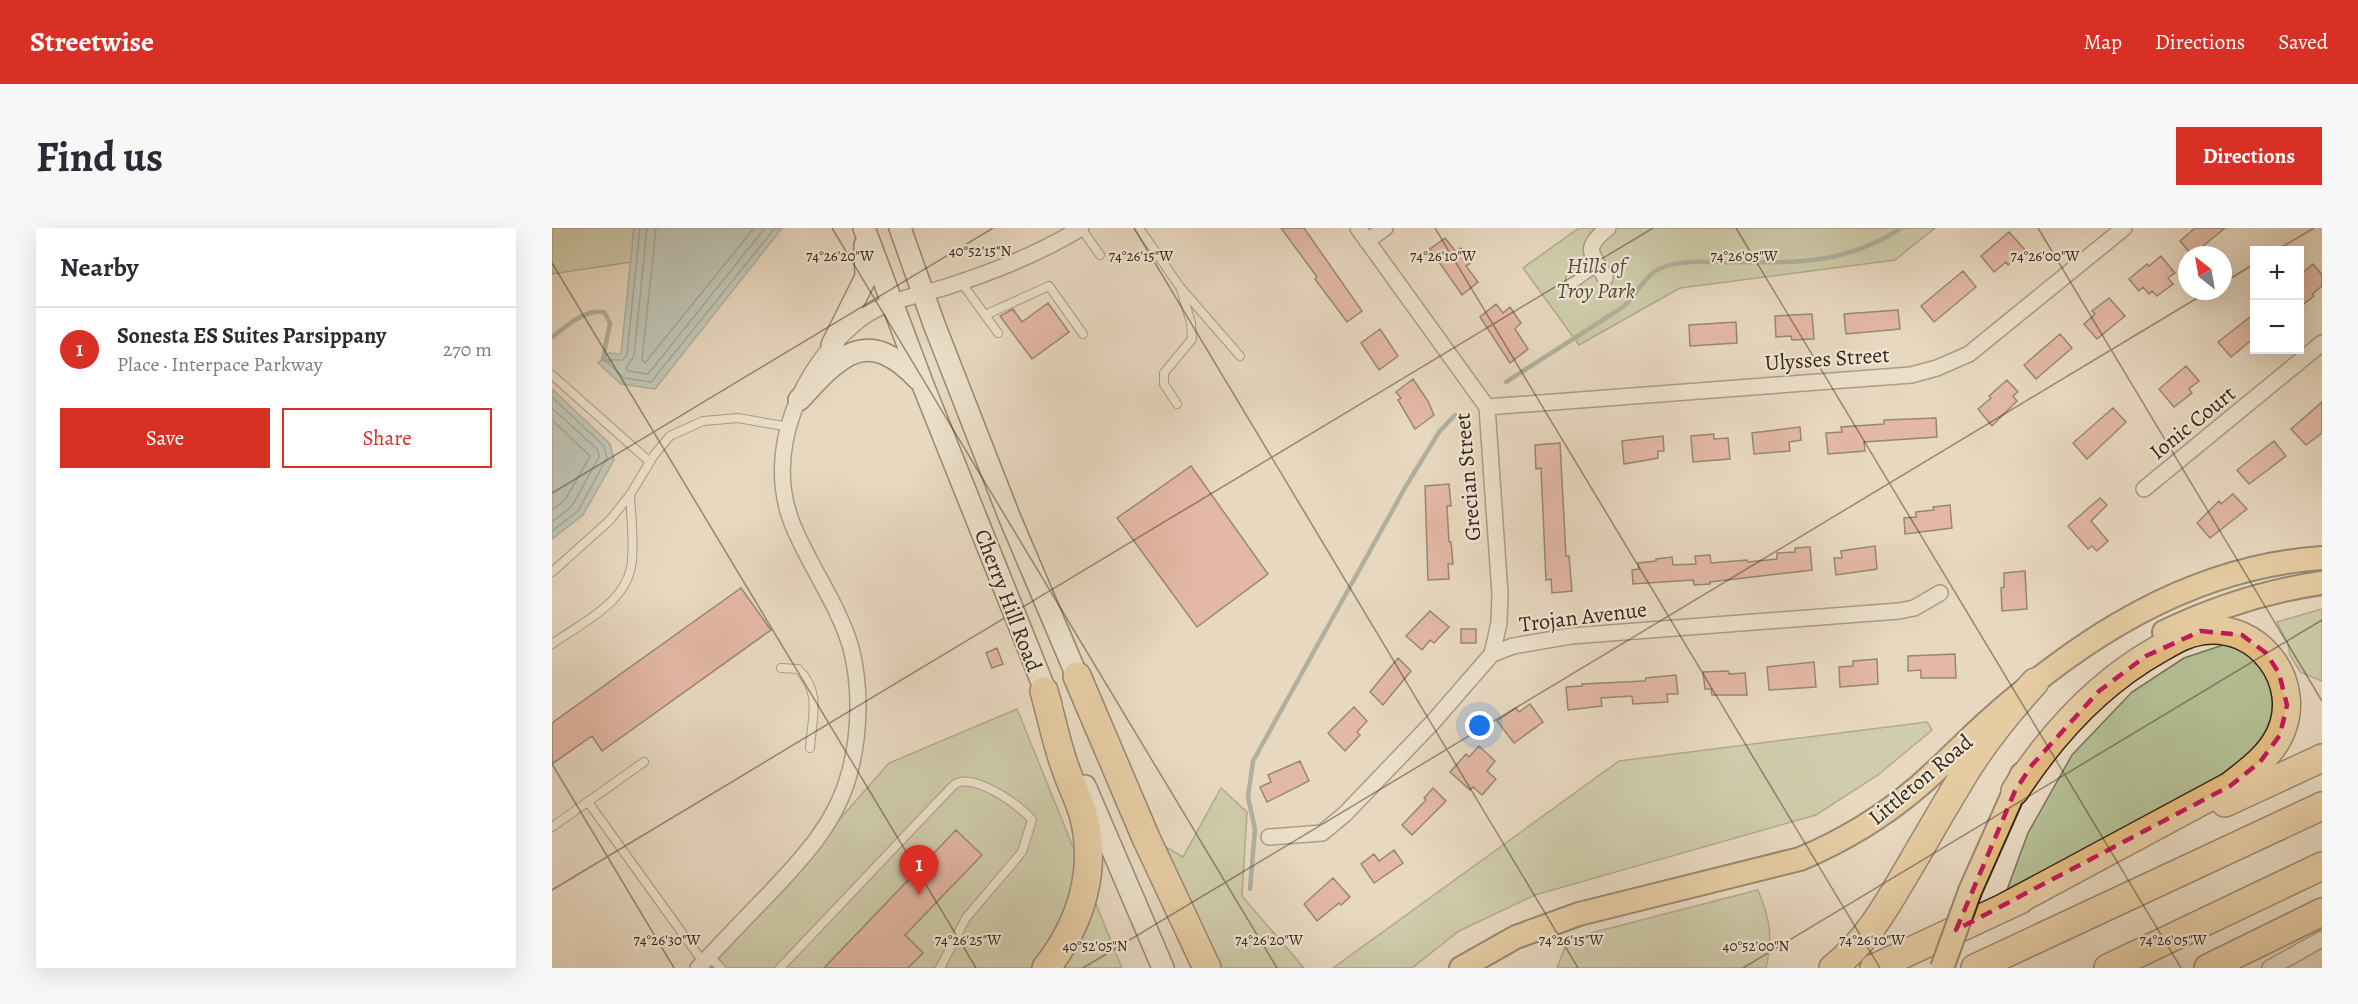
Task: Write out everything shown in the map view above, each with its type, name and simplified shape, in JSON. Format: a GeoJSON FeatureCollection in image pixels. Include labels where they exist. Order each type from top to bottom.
{"type":"FeatureCollection","features":[{"type":"Feature","properties":{"kind":"highway"},"geometry":{"type":"LineString","coordinates":[[2003,908],[2230,786],[2245,774],[2271,749],[2283,725],[2286,697],[2279,673],[2266,653],[2251,639],[2242,635],[2217,630],[2181,636],[2139,661],[2099,691],[2075,714],[2031,765],[2015,791]]}},
{"type":"Feature","properties":{"kind":"highway"},"geometry":{"type":"LineString","coordinates":[[1077,676],[1146,838],[1207,968]]}},
{"type":"Feature","properties":{"kind":"highway"},"geometry":{"type":"LineString","coordinates":[[1833,968],[1854,950],[1877,921],[1964,773],[1986,741],[2035,682]]}},
{"type":"Feature","properties":{"kind":"highway"},"geometry":{"type":"LineString","coordinates":[[1044,691],[1064,765],[1083,814],[1090,864],[1084,897],[1073,926],[1046,968]]}},
{"type":"Feature","properties":{"kind":"highway"},"geometry":{"type":"LineString","coordinates":[[1874,968],[2322,758]]}},
{"type":"Feature","properties":{"kind":"highway"},"geometry":{"type":"LineString","coordinates":[[1975,968],[2322,806]]}},
{"type":"Feature","properties":{"kind":"highway"},"geometry":{"type":"LineString","coordinates":[[2108,968],[2322,866]]}},
{"type":"Feature","properties":{"kind":"highway"},"geometry":{"type":"LineString","coordinates":[[2208,968],[2322,912]]}},
{"type":"Feature","properties":{"kind":"main road","name":"Cherry Hill Road"},"geometry":{"type":"LineString","coordinates":[[900,228],[1009,516],[1077,676]]}},
{"type":"Feature","properties":{"kind":"main road","name":"Cherry Hill Road"},"geometry":{"type":"LineString","coordinates":[[865,229],[923,385],[1044,691],[1163,968]]}},
{"type":"Feature","properties":{"kind":"main road"},"geometry":{"type":"LineString","coordinates":[[832,345],[866,277],[865,229]]}},
{"type":"Feature","properties":{"kind":"main road"},"geometry":{"type":"LineString","coordinates":[[799,400],[838,360],[854,352],[868,350],[888,353],[906,366],[923,385]]}},
{"type":"Feature","properties":{"kind":"main road","name":"Littleton Road"},"geometry":{"type":"LineString","coordinates":[[1461,968],[1516,937],[1579,914],[1800,859],[1825,849],[1856,832],[1911,792],[1986,723],[2035,682],[2079,647],[2122,620],[2163,600],[2225,577],[2322,558]]}},
{"type":"Feature","properties":{"kind":"main road"},"geometry":{"type":"LineString","coordinates":[[1942,968],[1970,891],[2027,762],[2059,718],[2100,676],[2162,633],[2212,611],[2266,592],[2322,584]]}},
{"type":"Feature","properties":{"kind":"street"},"geometry":{"type":"LineString","coordinates":[[703,962],[803,858],[820,836],[839,804],[850,772],[856,741],[858,714],[851,651],[844,628],[791,521],[784,495],[782,465],[784,445],[799,400],[812,373],[832,345],[861,318],[909,296],[1005,267],[1054,244],[1081,228]]}},
{"type":"Feature","properties":{"kind":"street","name":"Grecian Street"},"geometry":{"type":"LineString","coordinates":[[1358,228],[1487,407],[1500,594],[1499,623],[1492,654]]}},
{"type":"Feature","properties":{"kind":"street"},"geometry":{"type":"LineString","coordinates":[[1367,241],[1385,228]]}},
{"type":"Feature","properties":{"kind":"street"},"geometry":{"type":"LineString","coordinates":[[1605,278],[1592,258],[1592,248],[1596,238],[1608,228]]}},
{"type":"Feature","properties":{"kind":"street","name":"Ulysses Street"},"geometry":{"type":"LineString","coordinates":[[1487,407],[1911,375],[1937,369],[1969,354],[2124,228]]}},
{"type":"Feature","properties":{"kind":"street"},"geometry":{"type":"LineString","coordinates":[[1574,279],[1595,264]]}},
{"type":"Feature","properties":{"kind":"street","name":"Ionic Court"},"geometry":{"type":"LineString","coordinates":[[2144,489],[2322,343]]}},
{"type":"Feature","properties":{"kind":"street","name":"Trojan Avenue"},"geometry":{"type":"LineString","coordinates":[[1269,837],[1322,833],[1345,814],[1425,731],[1492,654],[1514,645],[1571,636],[1899,611],[1914,608],[1940,593]]}},
{"type":"Feature","properties":{"kind":"street"},"geometry":{"type":"LineString","coordinates":[[2270,968],[2322,939]]}},
{"type":"Feature","properties":{"kind":"lane"},"geometry":{"type":"LineString","coordinates":[[1081,228],[1100,255]]}},
{"type":"Feature","properties":{"kind":"lane"},"geometry":{"type":"LineString","coordinates":[[1139,228],[1180,287],[1240,356]]}},
{"type":"Feature","properties":{"kind":"lane"},"geometry":{"type":"LineString","coordinates":[[961,282],[998,333]]}},
{"type":"Feature","properties":{"kind":"lane"},"geometry":{"type":"LineString","coordinates":[[985,315],[1049,286],[1083,334]]}},
{"type":"Feature","properties":{"kind":"lane"},"geometry":{"type":"LineString","coordinates":[[1177,404],[1164,384],[1164,373],[1192,339],[1191,322],[1180,287]]}},
{"type":"Feature","properties":{"kind":"lane"},"geometry":{"type":"LineString","coordinates":[[552,375],[650,462]]}},
{"type":"Feature","properties":{"kind":"lane"},"geometry":{"type":"LineString","coordinates":[[552,572],[609,521],[630,495],[650,462],[670,436],[703,421],[738,418],[789,427]]}},
{"type":"Feature","properties":{"kind":"lane"},"geometry":{"type":"LineString","coordinates":[[552,644],[609,604],[628,577],[632,560],[630,495]]}},
{"type":"Feature","properties":{"kind":"lane"},"geometry":{"type":"LineString","coordinates":[[782,668],[798,669],[810,680],[814,697],[810,748]]}},
{"type":"Feature","properties":{"kind":"lane"},"geometry":{"type":"LineString","coordinates":[[552,827],[644,762]]}},
{"type":"Feature","properties":{"kind":"lane"},"geometry":{"type":"LineString","coordinates":[[780,968],[946,793],[956,784],[969,781],[1006,797],[1032,820],[1022,852],[966,918],[940,968]]}},
{"type":"Feature","properties":{"kind":"lane"},"geometry":{"type":"LineString","coordinates":[[588,802],[703,962],[721,968]]}},
{"type":"Feature","properties":{"kind":"highlighted area"},"geometry":{"type":"Polygon","coordinates":[[[2201,631],[2242,635],[2266,653],[2279,673],[2287,705],[2280,735],[2260,762],[2230,786],[1956,930],[2015,791],[2032,765],[2099,691],[2146,656],[2201,631]]]}},
{"type":"Feature","properties":{"kind":"green space"},"geometry":{"type":"Polygon","coordinates":[[[552,228],[634,228],[631,262],[552,274],[552,228]]]}},
{"type":"Feature","properties":{"kind":"green space","name":"Hills of Troy Park"},"geometry":{"type":"Polygon","coordinates":[[[1579,228],[1935,228],[1895,260],[1680,288],[1579,345],[1523,268],[1579,228]]]}},
{"type":"Feature","properties":{"kind":"green space"},"geometry":{"type":"Polygon","coordinates":[[[2322,609],[2322,681],[2300,672],[2290,655],[2288,644],[2277,622],[2322,609]]]}},
{"type":"Feature","properties":{"kind":"green space"},"geometry":{"type":"Polygon","coordinates":[[[2235,641],[2259,657],[2275,684],[2278,713],[2267,741],[2244,763],[2199,792],[2007,890],[2028,833],[2072,755],[2132,692],[2184,658],[2235,641]]]}},
{"type":"Feature","properties":{"kind":"green space"},"geometry":{"type":"Polygon","coordinates":[[[1017,709],[1122,968],[705,968],[743,929],[889,763],[1017,709]]]}},
{"type":"Feature","properties":{"kind":"green space"},"geometry":{"type":"Polygon","coordinates":[[[1927,722],[1932,730],[1878,775],[1816,815],[1535,895],[1459,931],[1412,968],[1333,968],[1619,761],[1927,722]]]}},
{"type":"Feature","properties":{"kind":"green space"},"geometry":{"type":"Polygon","coordinates":[[[1221,788],[1247,812],[1242,896],[1304,968],[1197,968],[1147,842],[1166,847],[1183,857],[1221,788]]]}},
{"type":"Feature","properties":{"kind":"green space"},"geometry":{"type":"Polygon","coordinates":[[[1758,890],[1765,910],[1770,937],[1766,968],[1557,968],[1568,939],[1758,890]]]}},
{"type":"Feature","properties":{"kind":"water"},"geometry":{"type":"Polygon","coordinates":[[[634,228],[782,228],[655,389],[621,384],[598,363],[609,353],[621,354],[634,228]]]}},
{"type":"Feature","properties":{"kind":"water"},"geometry":{"type":"Polygon","coordinates":[[[552,389],[610,444],[614,460],[583,515],[552,539],[552,389]]]}},
{"type":"Feature","properties":{"kind":"building"},"geometry":{"type":"Polygon","coordinates":[[[1281,228],[1304,228],[1362,311],[1347,322],[1281,228]]]}},
{"type":"Feature","properties":{"kind":"building"},"geometry":{"type":"Polygon","coordinates":[[[2195,228],[2225,228],[2203,246],[2184,246],[2180,241],[2195,228]]]}},
{"type":"Feature","properties":{"kind":"building"},"geometry":{"type":"Polygon","coordinates":[[[2009,232],[2026,251],[2008,265],[2006,262],[1994,272],[1981,256],[2009,232]]]}},
{"type":"Feature","properties":{"kind":"building"},"geometry":{"type":"Polygon","coordinates":[[[1445,238],[1456,252],[1461,248],[1472,262],[1466,266],[1478,282],[1462,295],[1430,249],[1445,238]]]}},
{"type":"Feature","properties":{"kind":"building"},"geometry":{"type":"Polygon","coordinates":[[[2161,256],[2175,273],[2168,278],[2173,284],[2157,296],[2152,291],[2149,294],[2143,287],[2139,291],[2129,279],[2161,256]]]}},
{"type":"Feature","properties":{"kind":"building"},"geometry":{"type":"Polygon","coordinates":[[[2313,264],[2322,275],[2322,286],[2304,304],[2304,300],[2304,272],[2313,264]]]}},
{"type":"Feature","properties":{"kind":"building"},"geometry":{"type":"Polygon","coordinates":[[[1963,271],[1976,287],[1934,322],[1921,306],[1963,271]]]}},
{"type":"Feature","properties":{"kind":"building"},"geometry":{"type":"Polygon","coordinates":[[[2109,298],[2125,316],[2097,339],[2084,324],[2095,314],[2092,311],[2109,298]]]}},
{"type":"Feature","properties":{"kind":"building"},"geometry":{"type":"Polygon","coordinates":[[[1048,303],[1069,332],[1032,359],[1000,316],[1013,309],[1022,322],[1048,303]]]}},
{"type":"Feature","properties":{"kind":"building"},"geometry":{"type":"Polygon","coordinates":[[[1496,304],[1503,313],[1510,307],[1521,323],[1515,329],[1528,349],[1510,363],[1480,317],[1496,304]]]}},
{"type":"Feature","properties":{"kind":"building"},"geometry":{"type":"Polygon","coordinates":[[[1898,310],[1900,329],[1846,334],[1844,314],[1898,310]]]}},
{"type":"Feature","properties":{"kind":"building"},"geometry":{"type":"Polygon","coordinates":[[[1812,314],[1814,339],[1792,340],[1791,336],[1776,337],[1775,316],[1812,314]]]}},
{"type":"Feature","properties":{"kind":"building"},"geometry":{"type":"Polygon","coordinates":[[[2250,317],[2250,341],[2231,357],[2218,342],[2250,317]]]}},
{"type":"Feature","properties":{"kind":"building"},"geometry":{"type":"Polygon","coordinates":[[[1736,322],[1737,343],[1690,346],[1689,325],[1736,322]]]}},
{"type":"Feature","properties":{"kind":"building"},"geometry":{"type":"Polygon","coordinates":[[[1380,329],[1398,356],[1379,370],[1361,343],[1380,329]]]}},
{"type":"Feature","properties":{"kind":"building"},"geometry":{"type":"Polygon","coordinates":[[[2060,334],[2072,348],[2036,379],[2024,365],[2060,334]]]}},
{"type":"Feature","properties":{"kind":"building"},"geometry":{"type":"Polygon","coordinates":[[[2186,366],[2199,381],[2189,389],[2192,393],[2174,407],[2159,389],[2186,366]]]}},
{"type":"Feature","properties":{"kind":"building"},"geometry":{"type":"Polygon","coordinates":[[[1413,379],[1428,401],[1434,415],[1415,429],[1398,400],[1401,398],[1396,392],[1413,379]]]}},
{"type":"Feature","properties":{"kind":"building"},"geometry":{"type":"Polygon","coordinates":[[[2007,380],[2018,392],[2013,396],[2017,401],[1992,426],[1978,409],[2007,380]]]}},
{"type":"Feature","properties":{"kind":"building"},"geometry":{"type":"Polygon","coordinates":[[[2322,402],[2322,433],[2306,445],[2291,429],[2322,402]]]}},
{"type":"Feature","properties":{"kind":"building"},"geometry":{"type":"Polygon","coordinates":[[[2113,408],[2126,422],[2087,459],[2073,443],[2113,408]]]}},
{"type":"Feature","properties":{"kind":"building"},"geometry":{"type":"Polygon","coordinates":[[[1936,418],[1937,437],[1864,442],[1865,451],[1828,454],[1826,433],[1842,432],[1841,427],[1884,424],[1884,420],[1936,418]]]}},
{"type":"Feature","properties":{"kind":"building"},"geometry":{"type":"Polygon","coordinates":[[[1800,427],[1801,440],[1789,442],[1790,451],[1754,454],[1752,433],[1800,427]]]}},
{"type":"Feature","properties":{"kind":"building"},"geometry":{"type":"Polygon","coordinates":[[[1714,434],[1714,439],[1728,438],[1730,459],[1693,462],[1691,436],[1714,434]]]}},
{"type":"Feature","properties":{"kind":"building"},"geometry":{"type":"Polygon","coordinates":[[[1663,436],[1664,451],[1658,451],[1658,458],[1624,464],[1622,441],[1663,436]]]}},
{"type":"Feature","properties":{"kind":"building"},"geometry":{"type":"Polygon","coordinates":[[[2274,441],[2286,456],[2249,484],[2237,470],[2274,441]]]}},
{"type":"Feature","properties":{"kind":"building"},"geometry":{"type":"Polygon","coordinates":[[[1560,443],[1566,556],[1569,556],[1572,591],[1552,593],[1551,579],[1546,580],[1541,468],[1536,469],[1535,445],[1560,443]]]}},
{"type":"Feature","properties":{"kind":"building"},"geometry":{"type":"Polygon","coordinates":[[[1191,466],[1268,574],[1197,627],[1117,518],[1191,466]]]}},
{"type":"Feature","properties":{"kind":"building"},"geometry":{"type":"Polygon","coordinates":[[[1449,484],[1451,506],[1447,506],[1453,564],[1448,564],[1449,579],[1428,580],[1425,486],[1449,484]]]}},
{"type":"Feature","properties":{"kind":"building"},"geometry":{"type":"Polygon","coordinates":[[[2233,494],[2247,509],[2210,538],[2197,523],[2219,501],[2221,504],[2233,494]]]}},
{"type":"Feature","properties":{"kind":"building"},"geometry":{"type":"Polygon","coordinates":[[[2100,498],[2107,505],[2091,521],[2108,541],[2097,551],[2092,546],[2088,549],[2068,526],[2100,498]]]}},
{"type":"Feature","properties":{"kind":"building"},"geometry":{"type":"Polygon","coordinates":[[[1950,505],[1952,528],[1905,534],[1904,518],[1916,517],[1916,512],[1934,510],[1933,507],[1950,505]]]}},
{"type":"Feature","properties":{"kind":"building"},"geometry":{"type":"Polygon","coordinates":[[[1875,546],[1877,569],[1836,575],[1834,558],[1842,558],[1841,551],[1875,546]]]}},
{"type":"Feature","properties":{"kind":"building"},"geometry":{"type":"Polygon","coordinates":[[[1810,547],[1812,570],[1710,582],[1710,584],[1694,585],[1693,580],[1633,584],[1632,570],[1639,569],[1638,563],[1656,561],[1656,559],[1672,557],[1673,565],[1696,564],[1695,556],[1710,555],[1711,563],[1747,560],[1748,562],[1777,559],[1777,553],[1795,552],[1795,548],[1810,547]]]}},
{"type":"Feature","properties":{"kind":"building"},"geometry":{"type":"Polygon","coordinates":[[[2025,571],[2027,609],[2002,611],[2001,588],[2004,587],[2004,573],[2025,571]]]}},
{"type":"Feature","properties":{"kind":"building"},"geometry":{"type":"Polygon","coordinates":[[[741,588],[771,630],[602,751],[592,736],[552,764],[552,723],[741,588]]]}},
{"type":"Feature","properties":{"kind":"building"},"geometry":{"type":"Polygon","coordinates":[[[1430,611],[1449,627],[1434,643],[1430,640],[1422,650],[1406,636],[1430,611]]]}},
{"type":"Feature","properties":{"kind":"building"},"geometry":{"type":"Polygon","coordinates":[[[1461,629],[1476,629],[1476,643],[1461,643],[1461,629]]]}},
{"type":"Feature","properties":{"kind":"building"},"geometry":{"type":"Polygon","coordinates":[[[997,648],[1003,664],[992,668],[986,653],[997,648]]]}},
{"type":"Feature","properties":{"kind":"building"},"geometry":{"type":"Polygon","coordinates":[[[1955,654],[1956,678],[1921,678],[1921,670],[1908,671],[1908,656],[1955,654]]]}},
{"type":"Feature","properties":{"kind":"building"},"geometry":{"type":"Polygon","coordinates":[[[1398,658],[1411,671],[1383,705],[1370,692],[1398,658]]]}},
{"type":"Feature","properties":{"kind":"building"},"geometry":{"type":"Polygon","coordinates":[[[1877,659],[1878,684],[1840,687],[1839,667],[1853,666],[1853,661],[1877,659]]]}},
{"type":"Feature","properties":{"kind":"building"},"geometry":{"type":"Polygon","coordinates":[[[1814,662],[1816,687],[1769,690],[1767,667],[1814,662]]]}},
{"type":"Feature","properties":{"kind":"building"},"geometry":{"type":"Polygon","coordinates":[[[1728,671],[1729,674],[1745,673],[1747,695],[1712,695],[1711,689],[1705,689],[1703,672],[1728,671]]]}},
{"type":"Feature","properties":{"kind":"building"},"geometry":{"type":"Polygon","coordinates":[[[1676,675],[1678,694],[1667,694],[1668,702],[1633,704],[1632,696],[1601,698],[1602,706],[1568,710],[1566,687],[1645,681],[1646,678],[1676,675]]]}},
{"type":"Feature","properties":{"kind":"building"},"geometry":{"type":"Polygon","coordinates":[[[1530,704],[1543,722],[1514,743],[1497,721],[1516,708],[1519,712],[1530,704]]]}},
{"type":"Feature","properties":{"kind":"building"},"geometry":{"type":"Polygon","coordinates":[[[1354,707],[1367,721],[1357,732],[1360,735],[1345,751],[1328,733],[1354,707]]]}},
{"type":"Feature","properties":{"kind":"building"},"geometry":{"type":"Polygon","coordinates":[[[1479,746],[1495,761],[1487,771],[1496,779],[1482,795],[1473,787],[1470,790],[1450,772],[1466,754],[1469,757],[1479,746]]]}},
{"type":"Feature","properties":{"kind":"building"},"geometry":{"type":"Polygon","coordinates":[[[1300,761],[1309,781],[1267,802],[1260,787],[1271,782],[1268,775],[1300,761]]]}},
{"type":"Feature","properties":{"kind":"building"},"geometry":{"type":"Polygon","coordinates":[[[1433,788],[1446,801],[1412,835],[1402,825],[1426,800],[1424,798],[1433,788]]]}},
{"type":"Feature","properties":{"kind":"building"},"geometry":{"type":"Polygon","coordinates":[[[956,830],[982,855],[905,935],[923,953],[908,968],[824,968],[956,830]]]}},
{"type":"Feature","properties":{"kind":"building"},"geometry":{"type":"Polygon","coordinates":[[[1394,850],[1403,863],[1374,883],[1361,864],[1374,854],[1379,861],[1394,850]]]}},
{"type":"Feature","properties":{"kind":"building"},"geometry":{"type":"Polygon","coordinates":[[[1333,878],[1350,897],[1317,921],[1304,904],[1333,878]]]}},
{"type":"Feature","properties":{"kind":"waterway"},"geometry":{"type":"LineString","coordinates":[[1506,382],[1623,307],[1648,278],[1664,267],[1688,262],[1813,260],[1857,250],[1901,228]]}},
{"type":"Feature","properties":{"kind":"waterway"},"geometry":{"type":"LineString","coordinates":[[552,337],[583,316],[604,312],[610,323],[603,359],[608,361]]}},
{"type":"Feature","properties":{"kind":"waterway"},"geometry":{"type":"LineString","coordinates":[[1250,889],[1255,829],[1248,797],[1253,761],[1406,486],[1439,432],[1455,415]]}},
{"type":"Feature","properties":{"kind":"place","name":"Sonesta ES Suites Parsippany"},"geometry":{"type":"Point","coordinates":[919,895]}}]}
